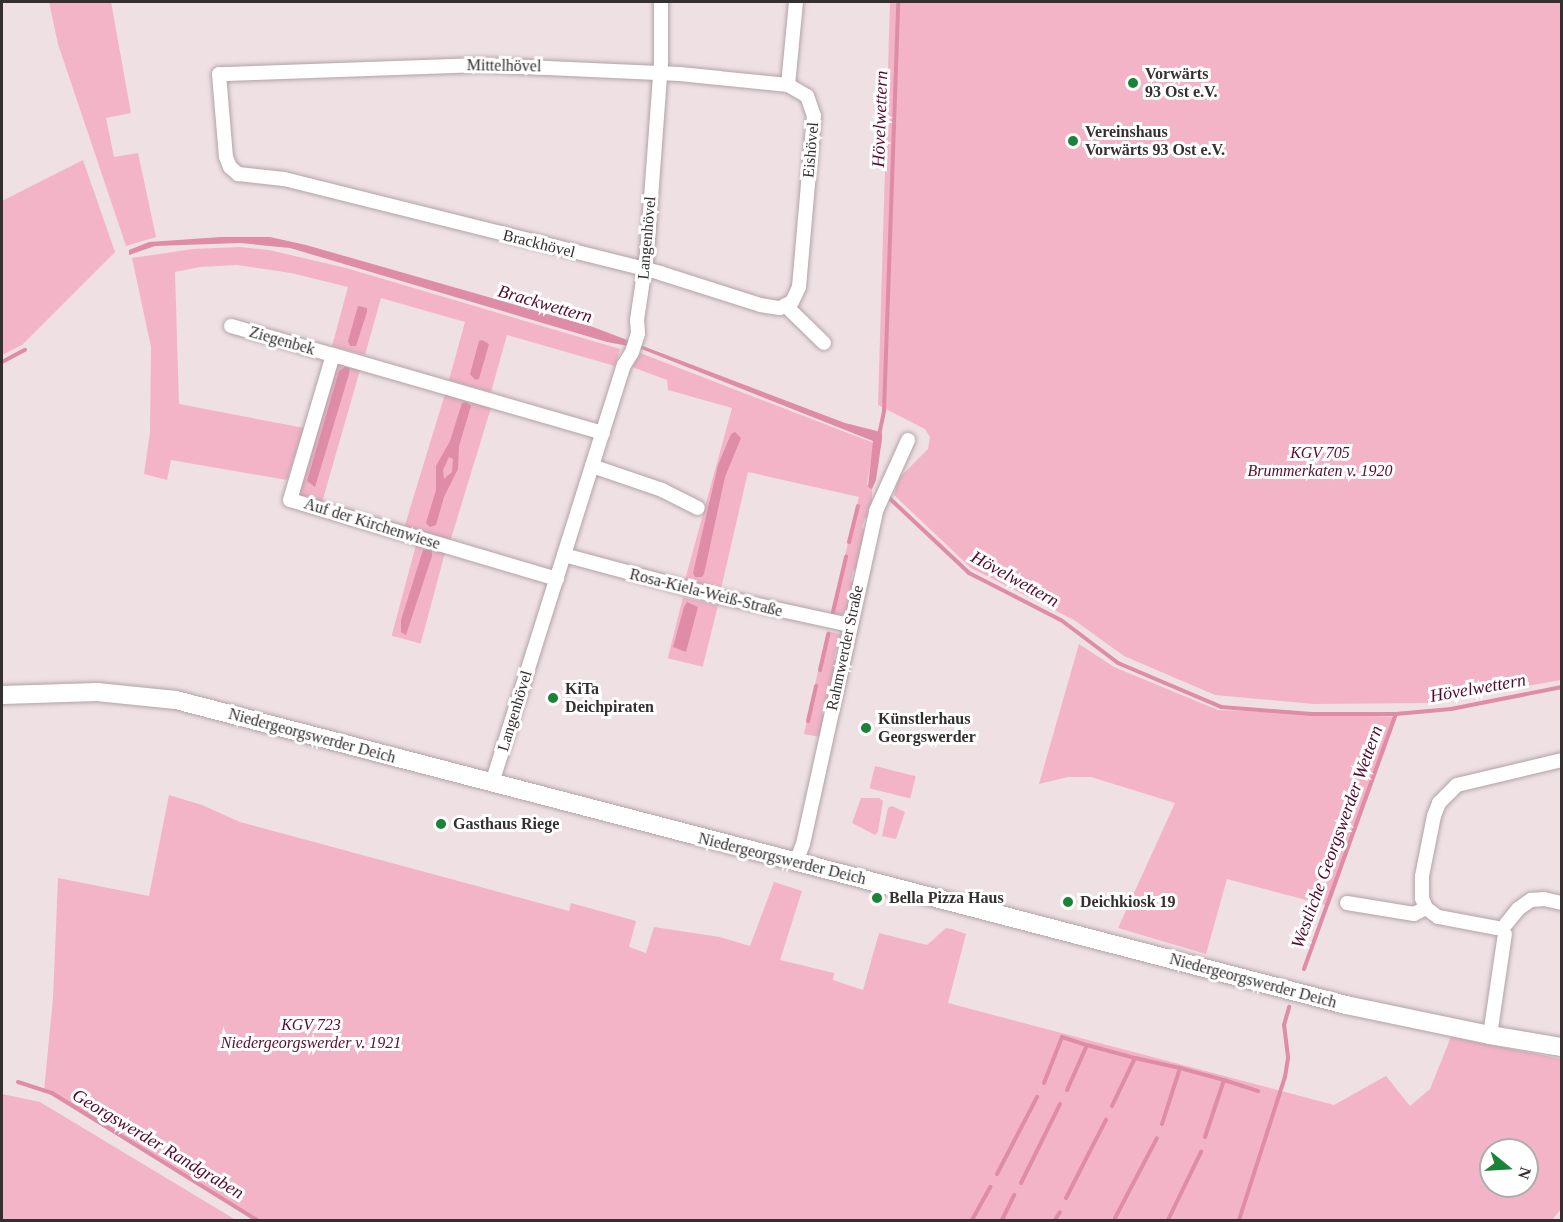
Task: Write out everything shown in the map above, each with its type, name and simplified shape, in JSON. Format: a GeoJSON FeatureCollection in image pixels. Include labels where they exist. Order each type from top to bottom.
{"type":"FeatureCollection","features":[{"type":"Feature","properties":{"kind":"street","name":"Langenhövel"},"geometry":{"type":"LineString","coordinates":[[492,783],[624,366],[634,345],[645,270],[660,74],[661,2]]}},
{"type":"Feature","properties":{"kind":"street"},"geometry":{"type":"LineString","coordinates":[[788,85],[796,2]]}},
{"type":"Feature","properties":{"kind":"street","name":"Mittelhövel"},"geometry":{"type":"LineString","coordinates":[[238,174],[230,167],[226,157],[219,74],[481,65],[733,77],[788,85]]}},
{"type":"Feature","properties":{"kind":"street","name":"Eishövel"},"geometry":{"type":"LineString","coordinates":[[786,306],[794,298],[799,287],[814,116],[807,96],[788,85]]}},
{"type":"Feature","properties":{"kind":"street","name":"Brackhövel"},"geometry":{"type":"LineString","coordinates":[[238,174],[285,179],[645,270],[760,305],[775,308],[786,306]]}},
{"type":"Feature","properties":{"kind":"street"},"geometry":{"type":"LineString","coordinates":[[786,306],[824,343]]}},
{"type":"Feature","properties":{"kind":"street","name":"Ziegenbek"},"geometry":{"type":"LineString","coordinates":[[231,326],[333,355]]}},
{"type":"Feature","properties":{"kind":"street"},"geometry":{"type":"LineString","coordinates":[[333,355],[603,433]]}},
{"type":"Feature","properties":{"kind":"street","name":"Auf der Kirchenwiese"},"geometry":{"type":"LineString","coordinates":[[333,355],[290,500],[557,579]]}},
{"type":"Feature","properties":{"kind":"street","name":"Rahmwerder Straße"},"geometry":{"type":"LineString","coordinates":[[796,862],[803,844],[879,501],[908,440]]}},
{"type":"Feature","properties":{"kind":"street"},"geometry":{"type":"LineString","coordinates":[[592,466],[662,490],[698,508]]}},
{"type":"Feature","properties":{"kind":"street","name":"Rosa-Kiela-Weiß-Straße"},"geometry":{"type":"LineString","coordinates":[[564,555],[712,595],[850,625]]}},
{"type":"Feature","properties":{"kind":"street","name":"Niedergeorgswerder Deich"},"geometry":{"type":"LineString","coordinates":[[2,695],[97,692],[141,694],[176,700],[1346,1005],[1490,1035],[1562,1047]]}},
{"type":"Feature","properties":{"kind":"street"},"geometry":{"type":"LineString","coordinates":[[1503,929],[1438,916],[1426,908],[1421,894],[1434,816],[1439,803],[1457,785],[1562,760]]}},
{"type":"Feature","properties":{"kind":"street"},"geometry":{"type":"LineString","coordinates":[[1490,1035],[1503,929],[1518,909],[1531,900],[1544,899],[1562,903]]}},
{"type":"Feature","properties":{"kind":"street"},"geometry":{"type":"LineString","coordinates":[[1347,903],[1414,914],[1426,908]]}},
{"type":"Feature","properties":{"kind":"green space"},"geometry":{"type":"Polygon","coordinates":[[[49,2],[111,2],[131,113],[106,118],[114,157],[138,153],[156,237],[126,246],[58,44],[49,2]]]}},
{"type":"Feature","properties":{"kind":"green space","name":"KGV 705 Brummerkaten v. 1920"},"geometry":{"type":"Polygon","coordinates":[[[890,2],[1561,2],[1561,680],[1432,703],[1314,704],[1215,695],[1124,656],[1074,620],[971,568],[894,495],[899,478],[928,449],[930,437],[925,429],[878,405],[890,2]]]}},
{"type":"Feature","properties":{"kind":"green space"},"geometry":{"type":"Polygon","coordinates":[[[83,160],[115,252],[22,345],[2,355],[2,201],[83,160]]]}},
{"type":"Feature","properties":{"kind":"green space"},"geometry":{"type":"Polygon","coordinates":[[[240,247],[269,250],[346,268],[620,349],[615,366],[507,335],[491,392],[449,380],[465,322],[381,298],[365,355],[332,346],[348,287],[291,273],[237,265],[200,267],[175,272],[179,404],[304,428],[287,480],[171,460],[167,480],[144,474],[150,432],[151,347],[132,258],[193,249],[240,247]]]}},
{"type":"Feature","properties":{"kind":"green space"},"geometry":{"type":"Polygon","coordinates":[[[640,353],[874,443],[867,484],[872,489],[872,504],[870,516],[865,518],[862,527],[866,532],[859,567],[853,571],[851,580],[855,585],[848,615],[831,614],[859,497],[748,472],[721,589],[685,580],[732,408],[668,390],[667,380],[632,367],[640,353]]]}},
{"type":"Feature","properties":{"kind":"green space"},"geometry":{"type":"Polygon","coordinates":[[[336,363],[360,370],[322,503],[298,496],[336,363]]]}},
{"type":"Feature","properties":{"kind":"green space"},"geometry":{"type":"Polygon","coordinates":[[[445,394],[491,408],[450,541],[404,527],[445,394]]]}},
{"type":"Feature","properties":{"kind":"green space"},"geometry":{"type":"Polygon","coordinates":[[[416,545],[445,553],[421,644],[392,636],[416,545]]]}},
{"type":"Feature","properties":{"kind":"green space"},"geometry":{"type":"Polygon","coordinates":[[[683,597],[718,606],[703,667],[668,658],[683,597]]]}},
{"type":"Feature","properties":{"kind":"green space"},"geometry":{"type":"Polygon","coordinates":[[[827,631],[844,635],[841,647],[836,649],[834,659],[837,663],[828,702],[823,704],[822,714],[825,717],[820,737],[804,734],[827,631]]]}},
{"type":"Feature","properties":{"kind":"green space"},"geometry":{"type":"Polygon","coordinates":[[[1079,644],[1114,667],[1218,710],[1397,717],[1329,906],[1227,879],[1206,954],[1118,928],[1175,803],[1091,777],[1068,777],[1039,784],[1079,644]]]}},
{"type":"Feature","properties":{"kind":"green space"},"geometry":{"type":"Polygon","coordinates":[[[875,766],[916,776],[910,798],[869,788],[875,766]]]}},
{"type":"Feature","properties":{"kind":"green space","name":"KGV 723 Niedergeorgswerder v. 1921"},"geometry":{"type":"Polygon","coordinates":[[[169,795],[202,805],[240,822],[569,911],[571,903],[636,921],[629,947],[646,953],[654,927],[720,937],[750,946],[774,882],[802,891],[780,960],[834,973],[833,980],[863,990],[879,933],[927,945],[946,928],[952,929],[966,934],[948,1003],[1334,1105],[1386,1076],[1410,1106],[1430,1089],[1451,1037],[1561,1059],[1561,1209],[1552,1220],[257,1220],[44,1091],[53,998],[58,878],[149,896],[169,795]]]}},
{"type":"Feature","properties":{"kind":"green space"},"geometry":{"type":"Polygon","coordinates":[[[861,798],[879,798],[883,801],[878,832],[875,835],[852,823],[861,798]]]}},
{"type":"Feature","properties":{"kind":"green space"},"geometry":{"type":"Polygon","coordinates":[[[892,806],[905,812],[896,839],[882,836],[888,808],[892,806]]]}},
{"type":"Feature","properties":{"kind":"green space"},"geometry":{"type":"Polygon","coordinates":[[[2,1094],[40,1102],[236,1220],[2,1220],[2,1094]]]}},
{"type":"Feature","properties":{"kind":"shaded area"},"geometry":{"type":"Polygon","coordinates":[[[221,237],[270,237],[306,245],[593,327],[845,423],[877,431],[882,433],[882,439],[876,480],[872,489],[868,487],[873,441],[639,348],[607,342],[290,248],[240,243],[155,246],[129,255],[129,250],[149,242],[221,237]]]}},
{"type":"Feature","properties":{"kind":"shaded area"},"geometry":{"type":"Polygon","coordinates":[[[358,306],[367,308],[367,312],[356,346],[350,346],[348,341],[358,306]]]}},
{"type":"Feature","properties":{"kind":"shaded area"},"geometry":{"type":"Polygon","coordinates":[[[482,340],[489,344],[479,379],[475,380],[470,374],[479,341],[482,340]]]}},
{"type":"Feature","properties":{"kind":"shaded area"},"geometry":{"type":"Polygon","coordinates":[[[345,367],[350,368],[349,374],[315,487],[307,481],[339,371],[345,367]]]}},
{"type":"Feature","properties":{"kind":"shaded area"},"geometry":{"type":"Polygon","coordinates":[[[466,402],[471,406],[459,446],[458,469],[444,497],[436,525],[430,527],[426,523],[436,490],[436,466],[450,441],[462,403],[466,402]],[[449,457],[443,470],[444,479],[452,472],[453,459],[449,457]]]}},
{"type":"Feature","properties":{"kind":"shaded area"},"geometry":{"type":"Polygon","coordinates":[[[735,432],[741,438],[725,477],[704,574],[702,577],[695,577],[693,573],[718,465],[731,434],[735,432]]]}},
{"type":"Feature","properties":{"kind":"shaded area"},"geometry":{"type":"Polygon","coordinates":[[[423,550],[432,551],[432,556],[406,635],[401,632],[401,620],[423,550]]]}},
{"type":"Feature","properties":{"kind":"shaded area"},"geometry":{"type":"Polygon","coordinates":[[[687,602],[698,607],[686,652],[673,647],[687,602]]]}},
{"type":"Feature","properties":{"kind":"waterway","name":"Hövelwettern"},"geometry":{"type":"LineString","coordinates":[[879,435],[884,411],[898,2]]}},
{"type":"Feature","properties":{"kind":"waterway","name":"Brackwettern"},"geometry":{"type":"LineString","coordinates":[[2,362],[25,350]]}},
{"type":"Feature","properties":{"kind":"waterway","name":"Hövelwettern"},"geometry":{"type":"LineString","coordinates":[[886,495],[969,573],[1061,620],[1118,663],[1221,707],[1312,714],[1396,714],[1451,709],[1562,687]]}},
{"type":"Feature","properties":{"kind":"waterway"},"geometry":{"type":"LineString","coordinates":[[849,542],[858,506]]}},
{"type":"Feature","properties":{"kind":"waterway"},"geometry":{"type":"LineString","coordinates":[[833,612],[846,557]]}},
{"type":"Feature","properties":{"kind":"waterway"},"geometry":{"type":"LineString","coordinates":[[820,670],[828,634]]}},
{"type":"Feature","properties":{"kind":"waterway"},"geometry":{"type":"LineString","coordinates":[[808,721],[816,686]]}},
{"type":"Feature","properties":{"kind":"waterway","name":"Westliche Georgswerder Wettern"},"geometry":{"type":"LineString","coordinates":[[1304,969],[1396,714]]}},
{"type":"Feature","properties":{"kind":"waterway","name":"Westliche Georgswerder Wettern"},"geometry":{"type":"LineString","coordinates":[[1239,1220],[1285,1077],[1288,1057],[1284,1025],[1289,1007]]}},
{"type":"Feature","properties":{"kind":"waterway"},"geometry":{"type":"LineString","coordinates":[[1044,1083],[1062,1037],[1087,1045]]}},
{"type":"Feature","properties":{"kind":"waterway"},"geometry":{"type":"LineString","coordinates":[[1067,1090],[1087,1045],[1135,1058]]}},
{"type":"Feature","properties":{"kind":"waterway"},"geometry":{"type":"LineString","coordinates":[[1112,1106],[1135,1058],[1180,1068]]}},
{"type":"Feature","properties":{"kind":"waterway"},"geometry":{"type":"LineString","coordinates":[[1162,1124],[1180,1068],[1224,1080]]}},
{"type":"Feature","properties":{"kind":"waterway"},"geometry":{"type":"LineString","coordinates":[[1205,1137],[1224,1080],[1258,1091]]}},
{"type":"Feature","properties":{"kind":"waterway","name":"Georgswerder Randgraben"},"geometry":{"type":"LineString","coordinates":[[18,1082],[52,1093],[257,1220]]}},
{"type":"Feature","properties":{"kind":"waterway"},"geometry":{"type":"LineString","coordinates":[[997,1174],[1037,1097]]}},
{"type":"Feature","properties":{"kind":"waterway"},"geometry":{"type":"LineString","coordinates":[[1021,1183],[1060,1104]]}},
{"type":"Feature","properties":{"kind":"waterway"},"geometry":{"type":"LineString","coordinates":[[1066,1198],[1106,1120]]}},
{"type":"Feature","properties":{"kind":"waterway"},"geometry":{"type":"LineString","coordinates":[[1115,1218],[1157,1138]]}},
{"type":"Feature","properties":{"kind":"waterway"},"geometry":{"type":"LineString","coordinates":[[1168,1220],[1201,1152]]}},
{"type":"Feature","properties":{"kind":"waterway"},"geometry":{"type":"LineString","coordinates":[[972,1220],[990,1187]]}},
{"type":"Feature","properties":{"kind":"waterway"},"geometry":{"type":"LineString","coordinates":[[1002,1220],[1014,1195]]}},
{"type":"Feature","properties":{"kind":"waterway"},"geometry":{"type":"LineString","coordinates":[[1055,1220],[1060,1212]]}},
{"type":"Feature","properties":{"kind":"place","name":"Vorwärts 93 Ost e.V."},"geometry":{"type":"Point","coordinates":[1133,83]}},
{"type":"Feature","properties":{"kind":"place","name":"Vereinshaus Vorwärts 93 Ost e.V."},"geometry":{"type":"Point","coordinates":[1073,141]}},
{"type":"Feature","properties":{"kind":"place","name":"KiTa Deichpiraten"},"geometry":{"type":"Point","coordinates":[553,698]}},
{"type":"Feature","properties":{"kind":"place","name":"Künstlerhaus Georgswerder"},"geometry":{"type":"Point","coordinates":[866,728]}},
{"type":"Feature","properties":{"kind":"place","name":"Gasthaus Riege"},"geometry":{"type":"Point","coordinates":[441,824]}},
{"type":"Feature","properties":{"kind":"place","name":"Bella Pizza Haus"},"geometry":{"type":"Point","coordinates":[877,898]}},
{"type":"Feature","properties":{"kind":"place","name":"Deichkiosk 19"},"geometry":{"type":"Point","coordinates":[1068,902]}}]}
